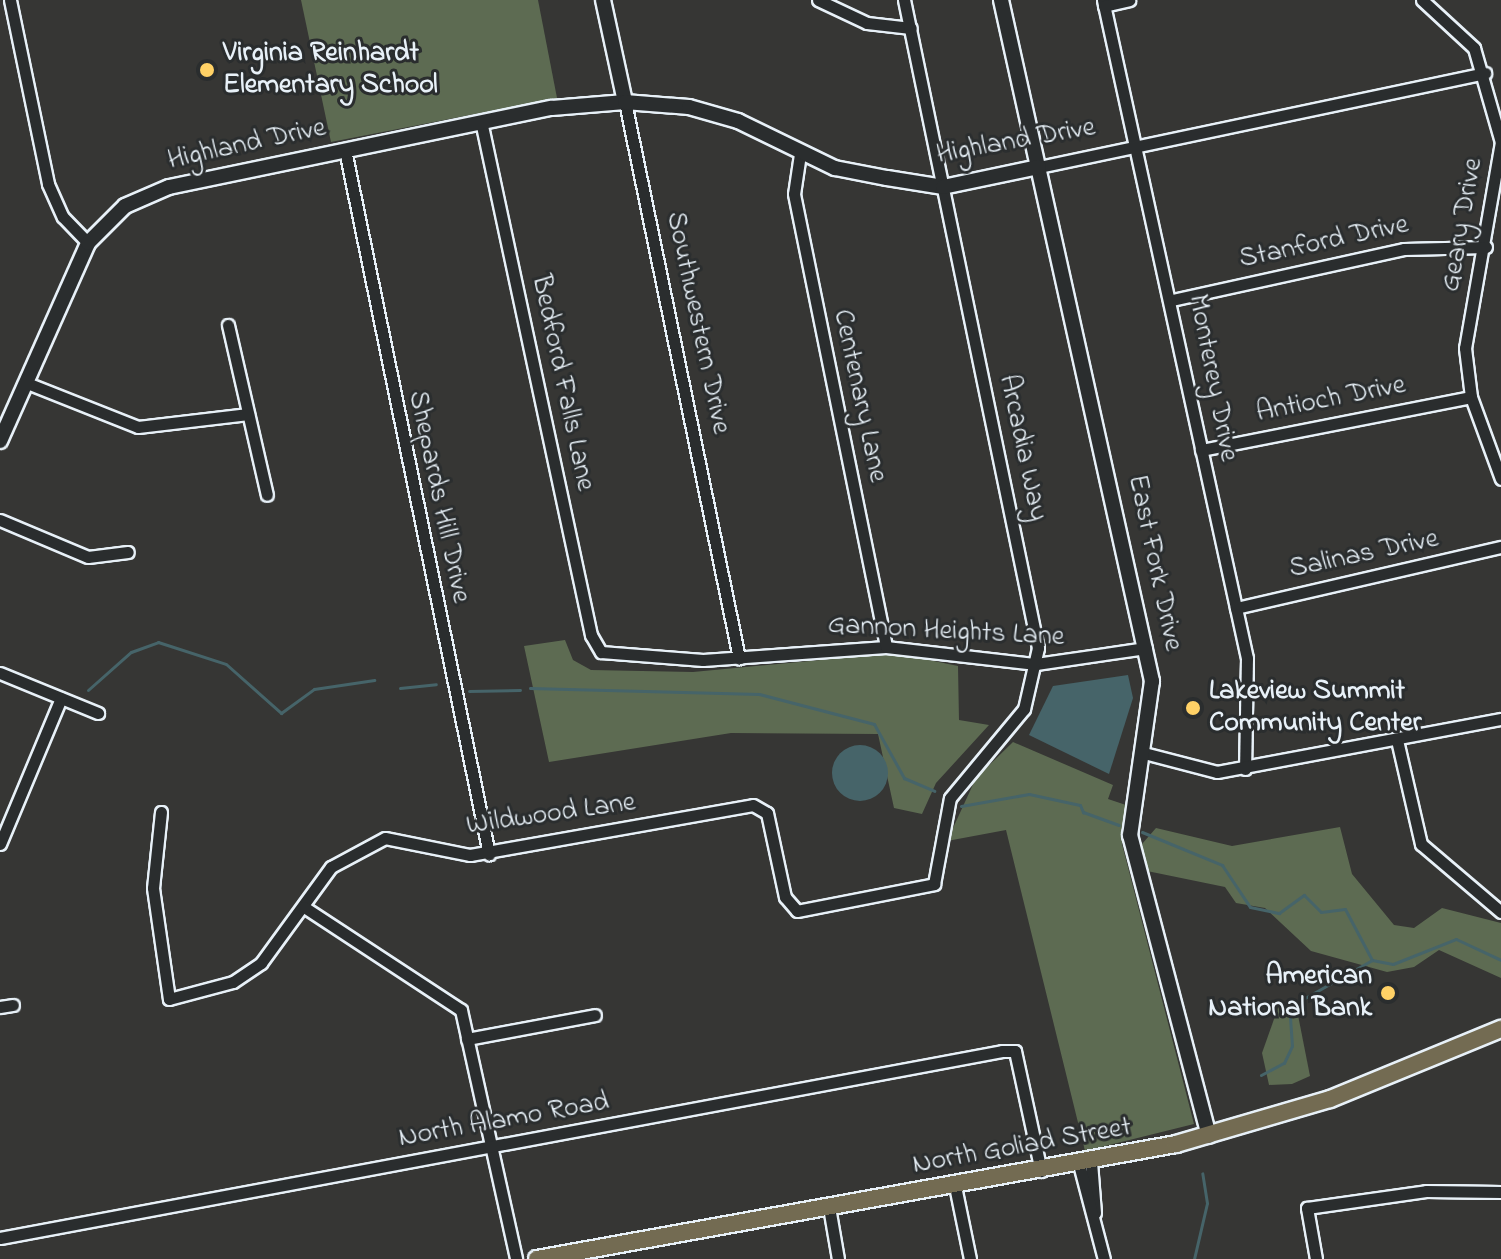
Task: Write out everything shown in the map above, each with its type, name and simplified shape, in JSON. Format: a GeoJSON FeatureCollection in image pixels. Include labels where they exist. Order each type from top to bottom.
{"type":"FeatureCollection","features":[{"type":"Feature","properties":{"kind":"main road","name":"North Goliad Street"},"geometry":{"type":"LineString","coordinates":[[537,1259],[1085,1163],[1209,1136],[1361,1088],[1501,1029]]}},
{"type":"Feature","properties":{"kind":"street"},"geometry":{"type":"LineString","coordinates":[[10,0],[48,184],[63,217],[88,243]]}},
{"type":"Feature","properties":{"kind":"street","name":"Southwestern Drive"},"geometry":{"type":"LineString","coordinates":[[603,0],[739,658]]}},
{"type":"Feature","properties":{"kind":"street"},"geometry":{"type":"LineString","coordinates":[[818,0],[867,23],[911,28]]}},
{"type":"Feature","properties":{"kind":"street","name":"Arcadia Way"},"geometry":{"type":"LineString","coordinates":[[793,909],[923,889],[937,879],[939,835],[950,798],[1015,724],[1036,664],[1036,632],[904,0]]}},
{"type":"Feature","properties":{"kind":"street","name":"East Fork Drive"},"geometry":{"type":"LineString","coordinates":[[1001,0],[1146,648],[1153,709],[1130,835],[1209,1136]]}},
{"type":"Feature","properties":{"kind":"street"},"geometry":{"type":"LineString","coordinates":[[1104,3],[1129,0]]}},
{"type":"Feature","properties":{"kind":"street","name":"Geary Drive"},"geometry":{"type":"LineString","coordinates":[[1422,0],[1458,28],[1485,73],[1501,142],[1486,247],[1465,348],[1471,397],[1501,479]]}},
{"type":"Feature","properties":{"kind":"street","name":"Monterey Drive"},"geometry":{"type":"LineString","coordinates":[[1104,3],[1172,300],[1236,608],[1249,684],[1245,769]]}},
{"type":"Feature","properties":{"kind":"street","name":"Highland Drive"},"geometry":{"type":"LineString","coordinates":[[0,441],[88,243],[114,214],[148,194],[481,121],[625,102],[689,107],[738,121],[800,154],[943,187],[1485,73]]}},
{"type":"Feature","properties":{"kind":"street","name":"Bedford Falls Lane"},"geometry":{"type":"LineString","coordinates":[[481,121],[591,635],[601,652]]}},
{"type":"Feature","properties":{"kind":"street","name":"Shepards Hill Drive"},"geometry":{"type":"LineString","coordinates":[[345,150],[489,854]]}},
{"type":"Feature","properties":{"kind":"street","name":"Centenary Lane"},"geometry":{"type":"LineString","coordinates":[[800,154],[796,205],[886,647]]}},
{"type":"Feature","properties":{"kind":"street","name":"Stanford Drive"},"geometry":{"type":"LineString","coordinates":[[1172,300],[1404,249],[1486,247]]}},
{"type":"Feature","properties":{"kind":"street"},"geometry":{"type":"LineString","coordinates":[[228,325],[267,495]]}},
{"type":"Feature","properties":{"kind":"street"},"geometry":{"type":"LineString","coordinates":[[27,383],[138,427],[248,414]]}},
{"type":"Feature","properties":{"kind":"street","name":"Antioch Drive"},"geometry":{"type":"LineString","coordinates":[[1201,450],[1471,397]]}},
{"type":"Feature","properties":{"kind":"street"},"geometry":{"type":"LineString","coordinates":[[0,520],[88,557],[128,552]]}},
{"type":"Feature","properties":{"kind":"street","name":"Salinas Drive"},"geometry":{"type":"LineString","coordinates":[[1236,608],[1501,547]]}},
{"type":"Feature","properties":{"kind":"street","name":"Gannon Heights Lane"},"geometry":{"type":"LineString","coordinates":[[601,652],[739,658],[886,647],[1036,664],[1146,648]]}},
{"type":"Feature","properties":{"kind":"street"},"geometry":{"type":"LineString","coordinates":[[0,673],[98,713]]}},
{"type":"Feature","properties":{"kind":"street"},"geometry":{"type":"LineString","coordinates":[[0,844],[61,698]]}},
{"type":"Feature","properties":{"kind":"street"},"geometry":{"type":"LineString","coordinates":[[1144,753],[1198,770],[1245,769],[1501,719]]}},
{"type":"Feature","properties":{"kind":"street"},"geometry":{"type":"LineString","coordinates":[[1397,740],[1421,844],[1501,912]]}},
{"type":"Feature","properties":{"kind":"street","name":"Wildwood Lane"},"geometry":{"type":"LineString","coordinates":[[161,812],[153,888],[169,999],[251,970],[276,951],[331,867],[366,843],[405,838],[489,854],[764,808],[793,909]]}},
{"type":"Feature","properties":{"kind":"street"},"geometry":{"type":"LineString","coordinates":[[304,907],[461,1010],[516,1259]]}},
{"type":"Feature","properties":{"kind":"street"},"geometry":{"type":"LineString","coordinates":[[467,1039],[595,1015]]}},
{"type":"Feature","properties":{"kind":"street","name":"North Alamo Road"},"geometry":{"type":"LineString","coordinates":[[0,1238],[1015,1051],[1041,1171]]}},
{"type":"Feature","properties":{"kind":"street"},"geometry":{"type":"LineString","coordinates":[[1085,1163],[1104,1259]]}},
{"type":"Feature","properties":{"kind":"street"},"geometry":{"type":"LineString","coordinates":[[955,1186],[970,1259]]}},
{"type":"Feature","properties":{"kind":"street"},"geometry":{"type":"LineString","coordinates":[[1316,1259],[1307,1208],[1426,1191],[1501,1192]]}},
{"type":"Feature","properties":{"kind":"street"},"geometry":{"type":"LineString","coordinates":[[829,1207],[838,1259]]}},
{"type":"Feature","properties":{"kind":"green space"},"geometry":{"type":"Polygon","coordinates":[[[301,0],[538,0],[557,98],[331,142],[301,0]]]}},
{"type":"Feature","properties":{"kind":"green space"},"geometry":{"type":"Polygon","coordinates":[[[565,640],[573,660],[591,670],[693,672],[895,653],[958,666],[959,720],[989,725],[936,783],[922,814],[894,808],[878,734],[731,733],[549,762],[524,646],[565,640]]]}},
{"type":"Feature","properties":{"kind":"green space"},"geometry":{"type":"Polygon","coordinates":[[[1013,742],[1113,785],[1108,799],[1126,805],[1122,844],[1194,1124],[1085,1151],[1006,830],[947,841],[976,778],[1013,742]]]}},
{"type":"Feature","properties":{"kind":"green space"},"geometry":{"type":"Polygon","coordinates":[[[1340,827],[1352,874],[1394,925],[1414,928],[1442,908],[1501,923],[1501,978],[1439,950],[1414,967],[1387,972],[1311,951],[1265,908],[1236,903],[1225,887],[1147,871],[1142,844],[1156,828],[1232,846],[1340,827]]]}},
{"type":"Feature","properties":{"kind":"green space"},"geometry":{"type":"Polygon","coordinates":[[[1279,1005],[1297,1010],[1310,1076],[1292,1084],[1269,1085],[1262,1053],[1279,1005]]]}},
{"type":"Feature","properties":{"kind":"water"},"geometry":{"type":"Polygon","coordinates":[[[1128,675],[1133,698],[1109,774],[1029,735],[1053,686],[1128,675]]]}},
{"type":"Feature","properties":{"kind":"water"},"geometry":{"type":"Polygon","coordinates":[[[860,745],[880,753],[888,773],[880,793],[860,801],[840,793],[832,773],[840,753],[860,745]]]}},
{"type":"Feature","properties":{"kind":"waterway"},"geometry":{"type":"LineString","coordinates":[[88,690],[131,652],[158,642],[226,664],[281,713],[314,689],[374,680]]}},
{"type":"Feature","properties":{"kind":"waterway"},"geometry":{"type":"LineString","coordinates":[[400,688],[436,684]]}},
{"type":"Feature","properties":{"kind":"waterway"},"geometry":{"type":"LineString","coordinates":[[530,688],[759,694],[874,724],[904,778],[934,791]]}},
{"type":"Feature","properties":{"kind":"waterway"},"geometry":{"type":"LineString","coordinates":[[469,691],[520,690]]}},
{"type":"Feature","properties":{"kind":"waterway"},"geometry":{"type":"LineString","coordinates":[[961,806],[1029,794],[1080,805],[1083,812],[1119,825]]}},
{"type":"Feature","properties":{"kind":"waterway"},"geometry":{"type":"LineString","coordinates":[[1142,832],[1222,865],[1250,907],[1279,913],[1304,895],[1321,912],[1345,909],[1372,960],[1393,964],[1456,939],[1501,960]]}},
{"type":"Feature","properties":{"kind":"waterway"},"geometry":{"type":"LineString","coordinates":[[1261,1075],[1284,1063],[1292,1046],[1289,1007],[1372,960]]}},
{"type":"Feature","properties":{"kind":"waterway"},"geometry":{"type":"LineString","coordinates":[[1194,1259],[1207,1203],[1202,1173]]}},
{"type":"Feature","properties":{"kind":"place","name":"Virginia Reinhardt Elementary School"},"geometry":{"type":"Point","coordinates":[207,70]}},
{"type":"Feature","properties":{"kind":"place","name":"Lakeview Summit Community Center"},"geometry":{"type":"Point","coordinates":[1193,708]}},
{"type":"Feature","properties":{"kind":"place","name":"American National Bank"},"geometry":{"type":"Point","coordinates":[1388,993]}}]}
